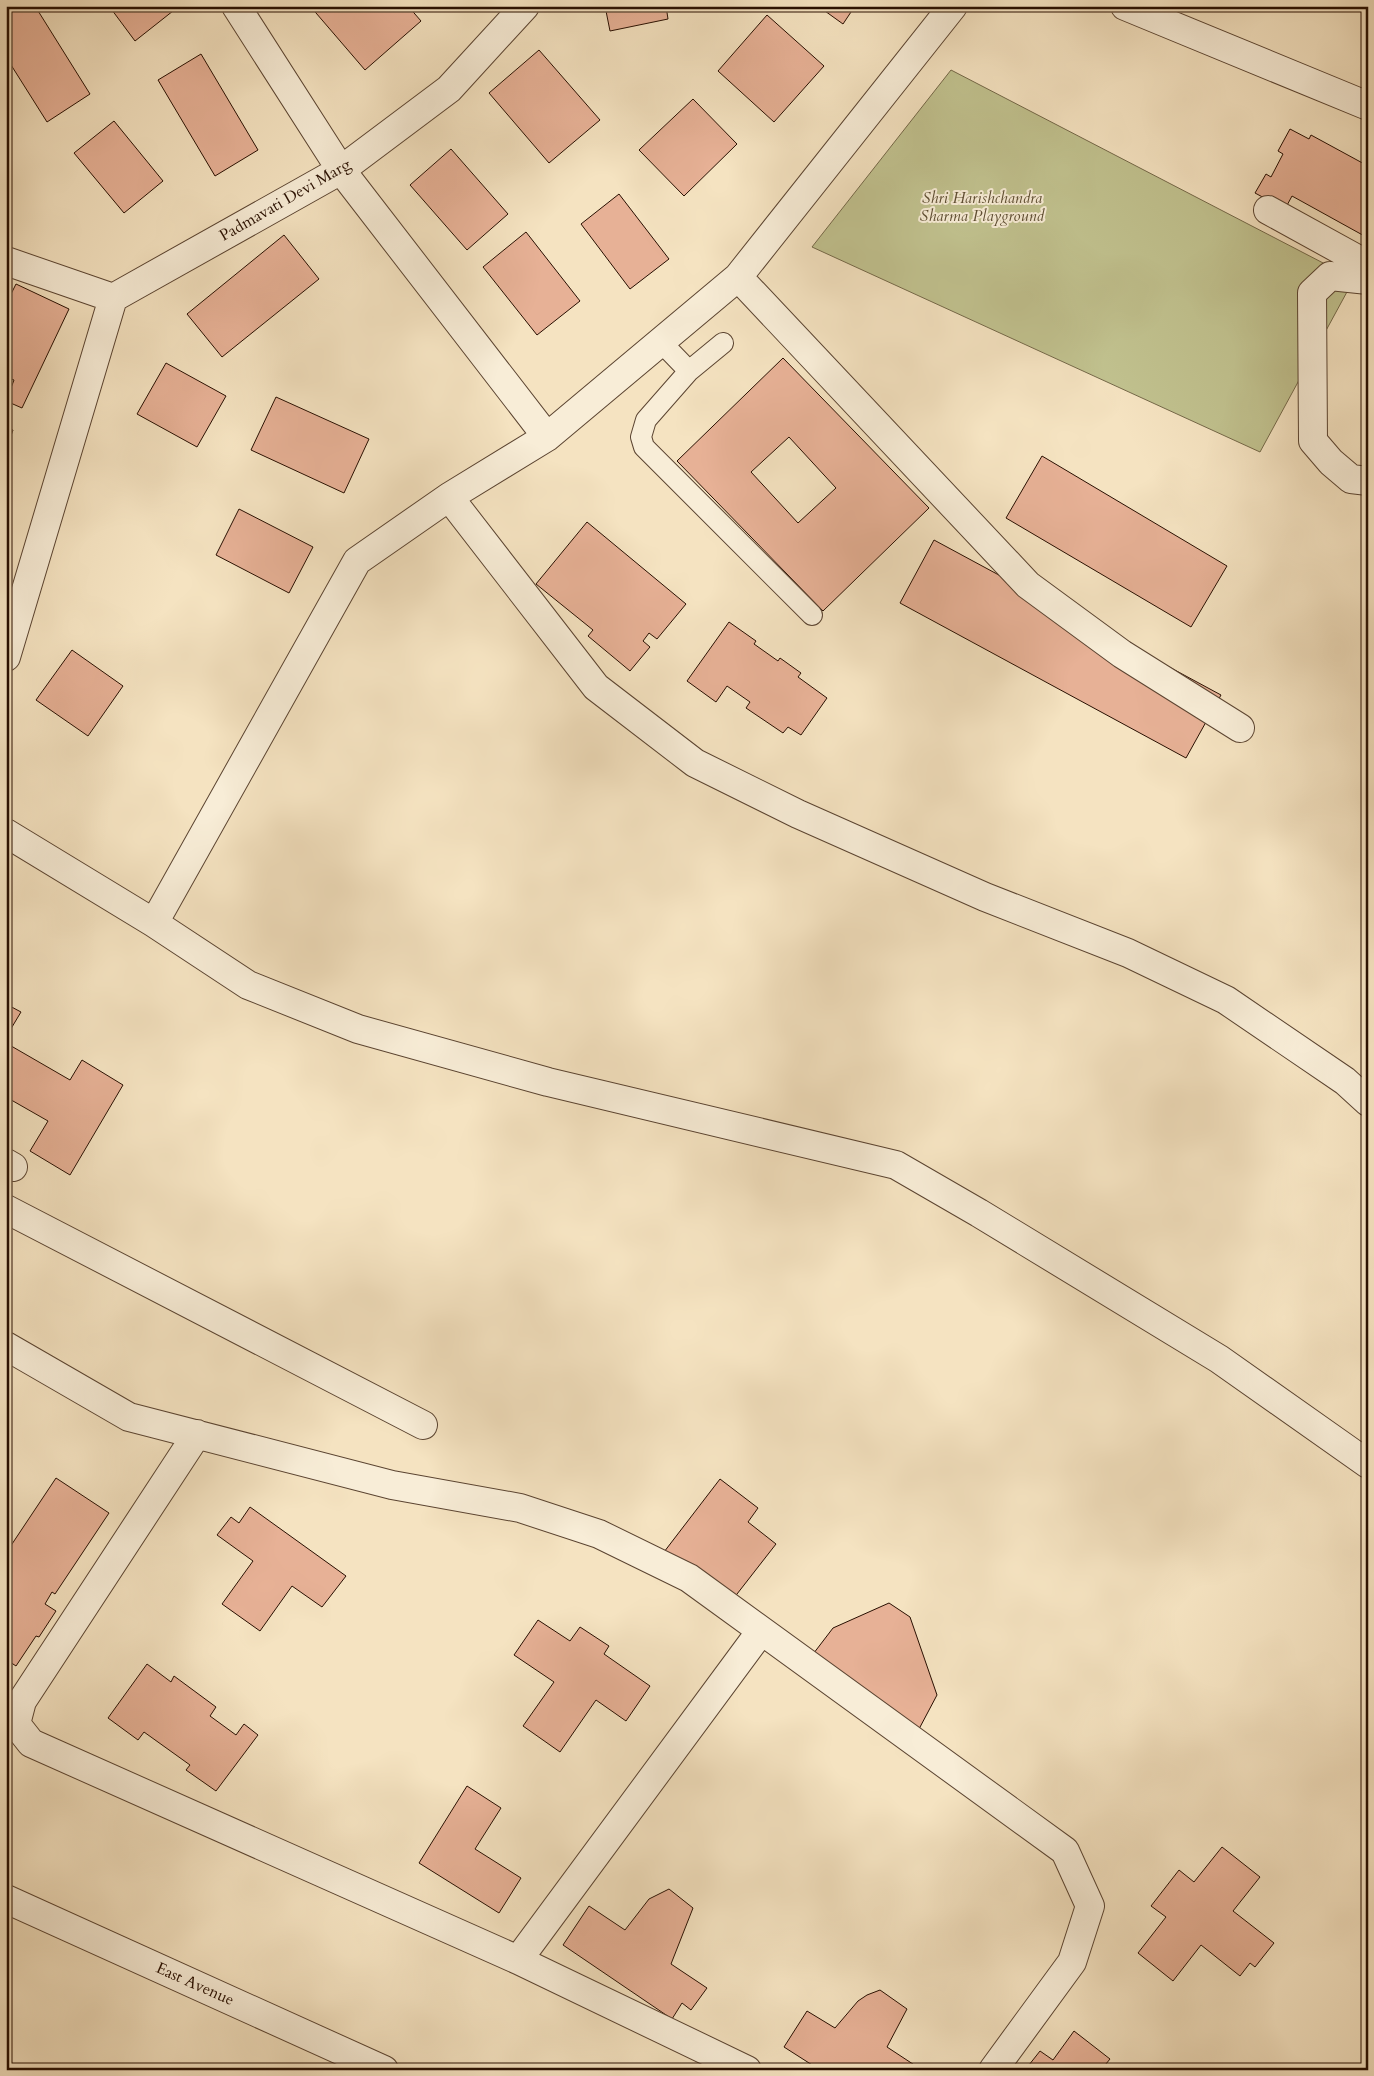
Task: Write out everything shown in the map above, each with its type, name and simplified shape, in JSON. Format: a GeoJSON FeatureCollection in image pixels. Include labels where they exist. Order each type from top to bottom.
{"type":"FeatureCollection","features":[{"type":"Feature","properties":{"kind":"street"},"geometry":{"type":"LineString","coordinates":[[236,6],[341,170],[547,437]]}},
{"type":"Feature","properties":{"kind":"street","name":"Padmavati Devi Marg"},"geometry":{"type":"LineString","coordinates":[[112,298],[341,170],[449,89],[525,6]]}},
{"type":"Feature","properties":{"kind":"street"},"geometry":{"type":"LineString","coordinates":[[154,923],[357,561],[449,497],[547,437],[738,277],[953,6]]}},
{"type":"Feature","properties":{"kind":"street"},"geometry":{"type":"LineString","coordinates":[[1125,6],[1368,106]]}},
{"type":"Feature","properties":{"kind":"street"},"geometry":{"type":"LineString","coordinates":[[1268,210],[1368,265]]}},
{"type":"Feature","properties":{"kind":"street"},"geometry":{"type":"LineString","coordinates":[[6,261],[112,298],[6,657]]}},
{"type":"Feature","properties":{"kind":"street"},"geometry":{"type":"LineString","coordinates":[[1368,280],[1330,276],[1312,293],[1313,441],[1331,462],[1350,479],[1368,481]]}},
{"type":"Feature","properties":{"kind":"street"},"geometry":{"type":"LineString","coordinates":[[738,277],[1028,585],[1122,654],[1240,728]]}},
{"type":"Feature","properties":{"kind":"street"},"geometry":{"type":"LineString","coordinates":[[449,497],[596,687],[695,763],[816,822],[985,897],[1128,953],[1226,1000],[1345,1081],[1368,1102]]}},
{"type":"Feature","properties":{"kind":"street"},"geometry":{"type":"LineString","coordinates":[[6,833],[154,923],[248,985],[358,1029],[548,1082],[896,1165],[988,1218],[1220,1359],[1368,1464]]}},
{"type":"Feature","properties":{"kind":"street"},"geometry":{"type":"LineString","coordinates":[[6,1209],[423,1425]]}},
{"type":"Feature","properties":{"kind":"street"},"geometry":{"type":"LineString","coordinates":[[6,1346],[129,1417],[392,1485],[520,1508],[599,1534],[689,1578],[1065,1851],[1090,1906],[1072,1962],[993,2070]]}},
{"type":"Feature","properties":{"kind":"street"},"geometry":{"type":"LineString","coordinates":[[197,1434],[22,1700],[16,1724],[31,1743],[518,1960],[747,2070]]}},
{"type":"Feature","properties":{"kind":"street"},"geometry":{"type":"LineString","coordinates":[[518,1960],[762,1631]]}},
{"type":"Feature","properties":{"kind":"street","name":"East Avenue"},"geometry":{"type":"LineString","coordinates":[[6,1899],[384,2070]]}},
{"type":"Feature","properties":{"kind":"lane"},"geometry":{"type":"LineString","coordinates":[[661,342],[689,371]]}},
{"type":"Feature","properties":{"kind":"lane"},"geometry":{"type":"LineString","coordinates":[[723,343],[689,371],[646,420],[641,437],[644,447],[812,615]]}},
{"type":"Feature","properties":{"kind":"green space","name":"Shri Harishchandra Sharma Playground"},"geometry":{"type":"Polygon","coordinates":[[[951,70],[1354,279],[1260,452],[812,247],[951,70]]]}},
{"type":"Feature","properties":{"kind":"building"},"geometry":{"type":"Polygon","coordinates":[[[35,6],[90,94],[47,122],[6,57],[6,7],[35,6]]]}},
{"type":"Feature","properties":{"kind":"building"},"geometry":{"type":"Polygon","coordinates":[[[109,6],[177,6],[178,7],[135,41],[109,6]]]}},
{"type":"Feature","properties":{"kind":"building"},"geometry":{"type":"Polygon","coordinates":[[[310,6],[408,6],[421,21],[365,70],[310,6]]]}},
{"type":"Feature","properties":{"kind":"building"},"geometry":{"type":"Polygon","coordinates":[[[605,6],[666,6],[668,19],[610,31],[605,6]]]}},
{"type":"Feature","properties":{"kind":"building"},"geometry":{"type":"Polygon","coordinates":[[[818,6],[855,6],[843,24],[818,6]]]}},
{"type":"Feature","properties":{"kind":"building"},"geometry":{"type":"Polygon","coordinates":[[[767,15],[824,66],[774,122],[718,71],[767,15]]]}},
{"type":"Feature","properties":{"kind":"building"},"geometry":{"type":"Polygon","coordinates":[[[539,50],[600,120],[549,163],[489,93],[539,50]]]}},
{"type":"Feature","properties":{"kind":"building"},"geometry":{"type":"Polygon","coordinates":[[[201,54],[258,150],[215,176],[158,80],[201,54]]]}},
{"type":"Feature","properties":{"kind":"building"},"geometry":{"type":"Polygon","coordinates":[[[693,99],[737,144],[684,196],[639,150],[693,99]]]}},
{"type":"Feature","properties":{"kind":"building"},"geometry":{"type":"Polygon","coordinates":[[[114,121],[163,181],[124,213],[74,153],[114,121]]]}},
{"type":"Feature","properties":{"kind":"building"},"geometry":{"type":"Polygon","coordinates":[[[1290,129],[1309,139],[1311,135],[1368,166],[1368,238],[1292,196],[1285,209],[1255,193],[1266,174],[1271,177],[1283,154],[1278,151],[1290,129]]]}},
{"type":"Feature","properties":{"kind":"building"},"geometry":{"type":"Polygon","coordinates":[[[451,149],[508,214],[467,250],[410,185],[451,149]]]}},
{"type":"Feature","properties":{"kind":"building"},"geometry":{"type":"Polygon","coordinates":[[[619,194],[669,259],[630,289],[581,224],[619,194]]]}},
{"type":"Feature","properties":{"kind":"building"},"geometry":{"type":"Polygon","coordinates":[[[526,232],[580,301],[537,335],[483,267],[526,232]]]}},
{"type":"Feature","properties":{"kind":"building"},"geometry":{"type":"Polygon","coordinates":[[[284,235],[319,279],[222,357],[187,314],[284,235]]]}},
{"type":"Feature","properties":{"kind":"building"},"geometry":{"type":"Polygon","coordinates":[[[16,284],[69,309],[22,408],[6,401],[14,380],[6,377],[6,304],[16,284]]]}},
{"type":"Feature","properties":{"kind":"building"},"geometry":{"type":"Polygon","coordinates":[[[783,358],[929,508],[823,611],[677,461],[783,358]],[[789,437],[751,472],[798,523],[836,488],[789,437]]]}},
{"type":"Feature","properties":{"kind":"building"},"geometry":{"type":"Polygon","coordinates":[[[166,363],[226,396],[197,447],[137,414],[166,363]]]}},
{"type":"Feature","properties":{"kind":"building"},"geometry":{"type":"Polygon","coordinates":[[[276,397],[369,439],[344,493],[251,450],[276,397]]]}},
{"type":"Feature","properties":{"kind":"building"},"geometry":{"type":"Polygon","coordinates":[[[6,428],[13,430],[6,451],[6,428]]]}},
{"type":"Feature","properties":{"kind":"building"},"geometry":{"type":"Polygon","coordinates":[[[1042,456],[1227,566],[1191,627],[1006,518],[1042,456]]]}},
{"type":"Feature","properties":{"kind":"building"},"geometry":{"type":"Polygon","coordinates":[[[239,509],[313,547],[289,593],[216,555],[239,509]]]}},
{"type":"Feature","properties":{"kind":"building"},"geometry":{"type":"Polygon","coordinates":[[[587,522],[686,604],[657,639],[649,633],[643,641],[650,647],[630,671],[588,636],[593,630],[536,584],[587,522]]]}},
{"type":"Feature","properties":{"kind":"building"},"geometry":{"type":"Polygon","coordinates":[[[934,540],[1221,695],[1186,758],[900,603],[934,540]]]}},
{"type":"Feature","properties":{"kind":"building"},"geometry":{"type":"Polygon","coordinates":[[[729,622],[756,641],[754,644],[778,661],[780,658],[801,673],[798,677],[827,698],[801,735],[788,727],[783,733],[746,708],[750,702],[727,686],[716,702],[687,681],[729,622]]]}},
{"type":"Feature","properties":{"kind":"building"},"geometry":{"type":"Polygon","coordinates":[[[72,650],[123,686],[88,736],[36,700],[72,650]]]}},
{"type":"Feature","properties":{"kind":"building"},"geometry":{"type":"Polygon","coordinates":[[[6,1004],[21,1012],[6,1037],[6,1004]]]}},
{"type":"Feature","properties":{"kind":"building"},"geometry":{"type":"Polygon","coordinates":[[[6,1043],[70,1080],[82,1060],[123,1085],[70,1175],[30,1151],[48,1121],[6,1097],[6,1043]]]}},
{"type":"Feature","properties":{"kind":"building"},"geometry":{"type":"Polygon","coordinates":[[[56,1478],[109,1513],[55,1594],[52,1592],[45,1604],[56,1611],[39,1637],[36,1636],[16,1666],[7,1660],[6,1662],[6,1553],[56,1478]]]}},
{"type":"Feature","properties":{"kind":"building"},"geometry":{"type":"Polygon","coordinates":[[[720,1479],[758,1508],[748,1522],[776,1544],[730,1603],[664,1552],[720,1479]]]}},
{"type":"Feature","properties":{"kind":"building"},"geometry":{"type":"Polygon","coordinates":[[[250,1507],[346,1576],[322,1607],[292,1586],[260,1631],[222,1604],[253,1561],[217,1535],[231,1517],[239,1523],[250,1507]]]}},
{"type":"Feature","properties":{"kind":"building"},"geometry":{"type":"Polygon","coordinates":[[[889,1603],[910,1617],[937,1695],[919,1729],[807,1662],[833,1628],[889,1603]]]}},
{"type":"Feature","properties":{"kind":"building"},"geometry":{"type":"Polygon","coordinates":[[[538,1620],[570,1641],[580,1627],[609,1646],[604,1654],[650,1686],[626,1721],[596,1700],[560,1752],[523,1726],[554,1682],[514,1655],[538,1620]]]}},
{"type":"Feature","properties":{"kind":"building"},"geometry":{"type":"Polygon","coordinates":[[[147,1664],[171,1682],[174,1676],[216,1707],[210,1716],[236,1735],[244,1724],[258,1735],[216,1791],[186,1770],[190,1765],[144,1732],[138,1740],[108,1718],[147,1664]]]}},
{"type":"Feature","properties":{"kind":"building"},"geometry":{"type":"Polygon","coordinates":[[[467,1786],[501,1808],[475,1849],[521,1878],[499,1913],[419,1863],[467,1786]]]}},
{"type":"Feature","properties":{"kind":"building"},"geometry":{"type":"Polygon","coordinates":[[[1222,1847],[1260,1877],[1233,1911],[1274,1943],[1255,1967],[1250,1963],[1240,1976],[1201,1945],[1173,1981],[1138,1953],[1166,1917],[1151,1906],[1179,1870],[1194,1882],[1222,1847]]]}},
{"type":"Feature","properties":{"kind":"building"},"geometry":{"type":"Polygon","coordinates":[[[669,1889],[693,1908],[671,1964],[707,1988],[691,2010],[682,2003],[672,2019],[563,1945],[589,1906],[625,1930],[649,1899],[669,1889]]]}},
{"type":"Feature","properties":{"kind":"building"},"geometry":{"type":"Polygon","coordinates":[[[880,1990],[907,2009],[887,2047],[922,2070],[820,2070],[784,2047],[807,2011],[835,2028],[858,2001],[880,1990]]]}},
{"type":"Feature","properties":{"kind":"building"},"geometry":{"type":"Polygon","coordinates":[[[1074,2031],[1110,2059],[1101,2070],[1025,2070],[1040,2051],[1053,2060],[1074,2031]]]}}]}
